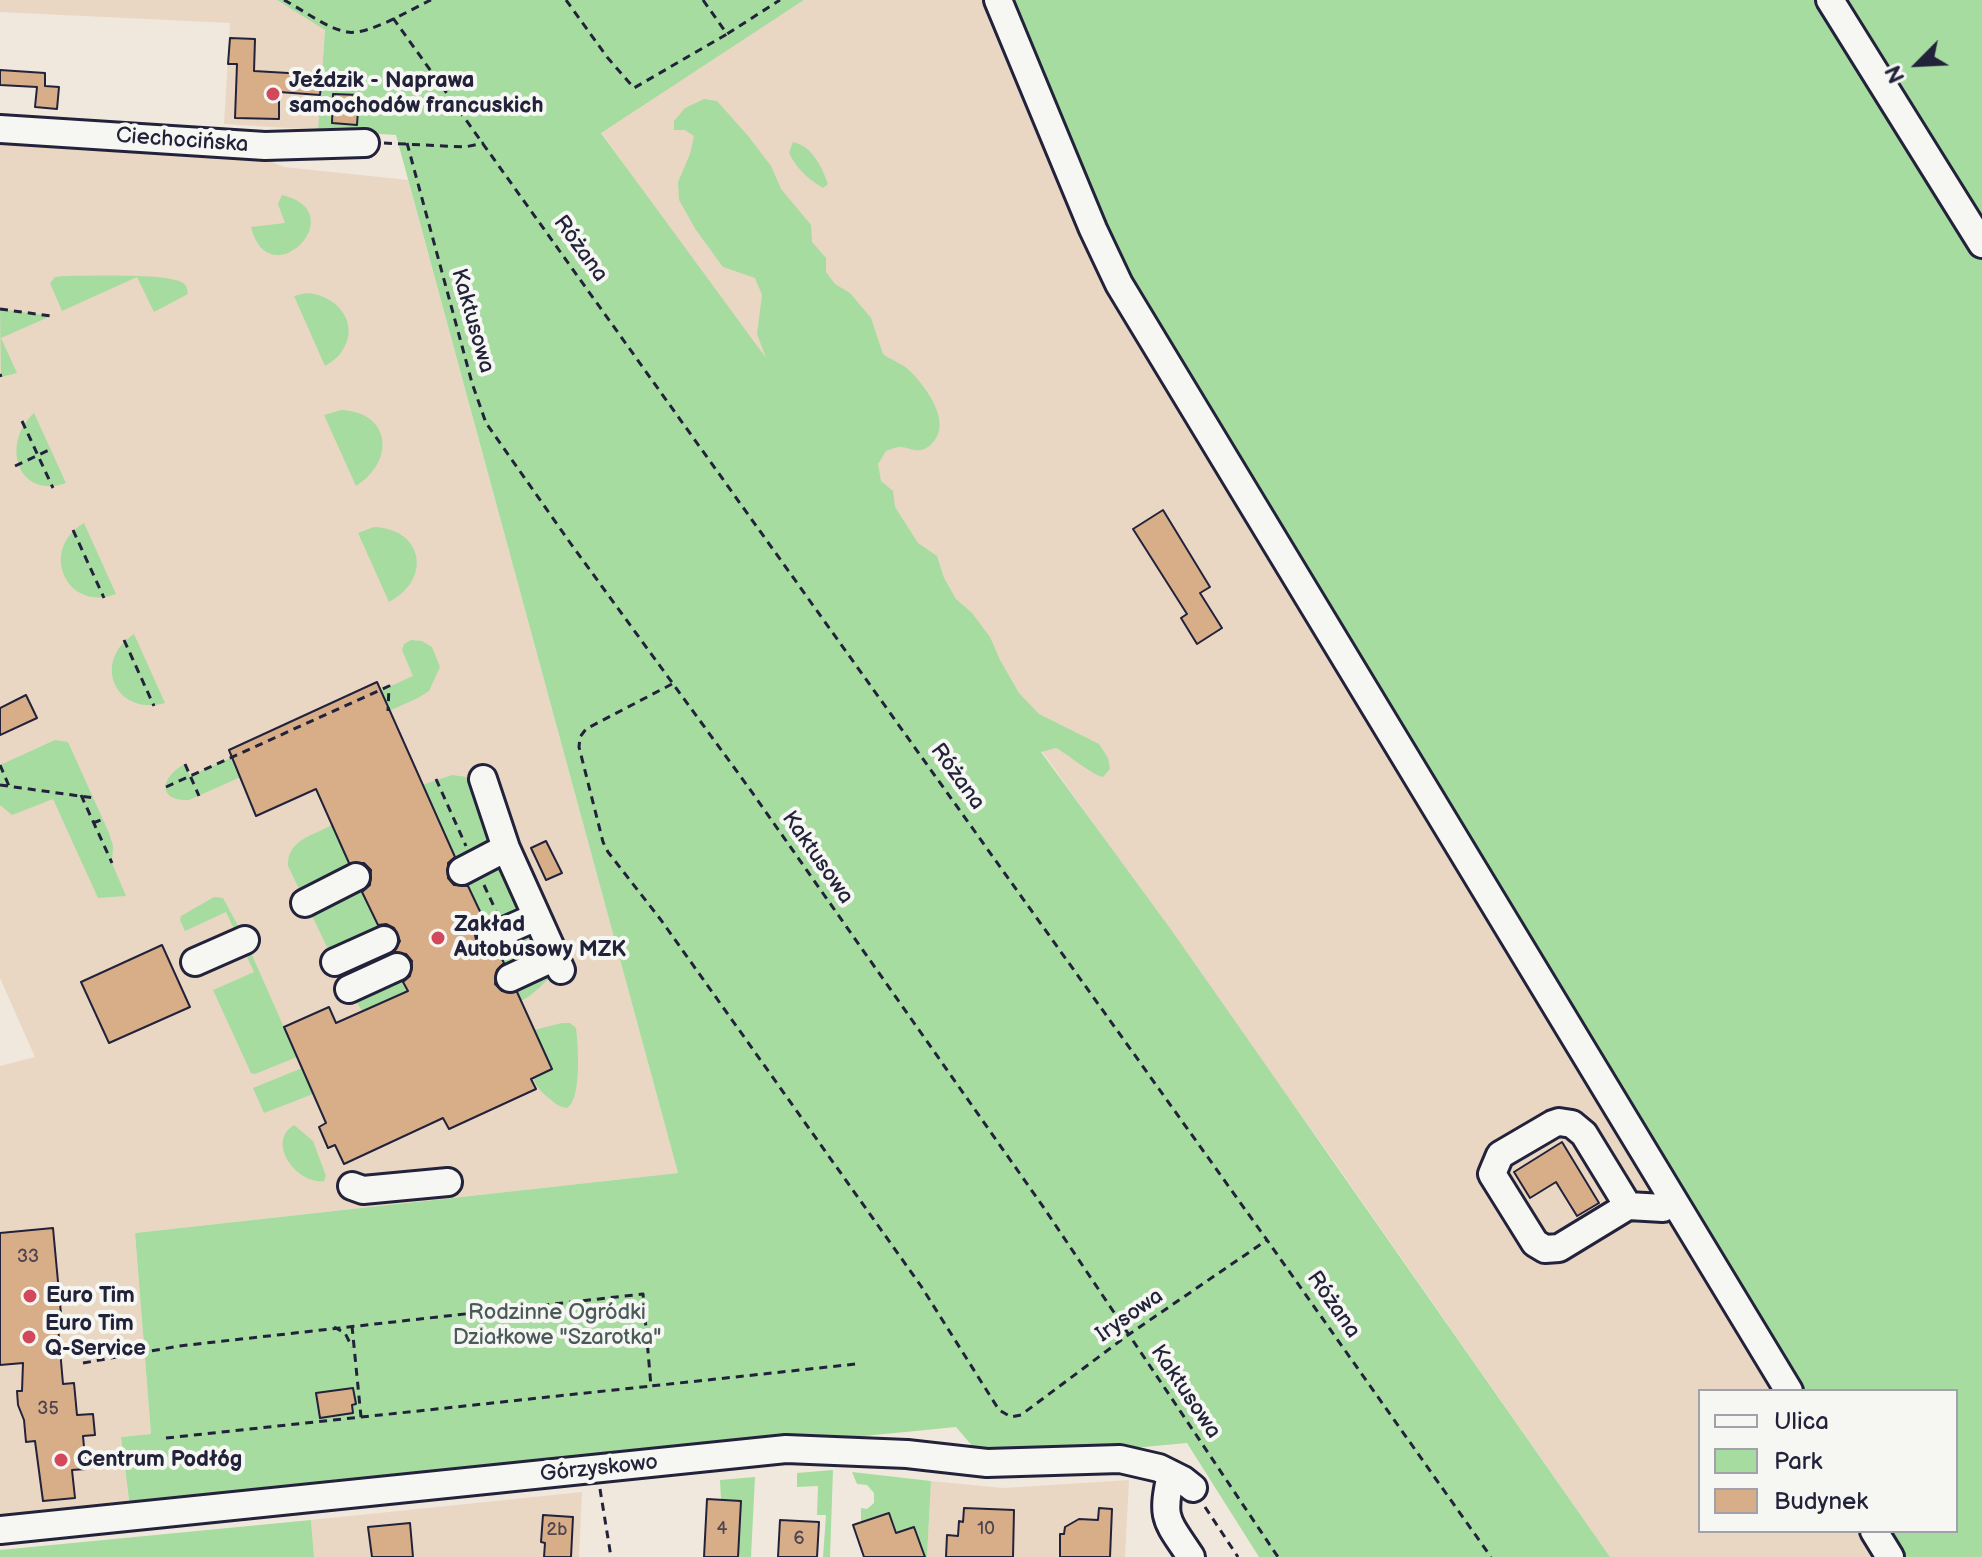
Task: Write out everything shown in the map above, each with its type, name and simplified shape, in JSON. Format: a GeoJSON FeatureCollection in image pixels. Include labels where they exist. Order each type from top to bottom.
{"type":"FeatureCollection","features":[{"type":"Feature","properties":{"kind":"street"},"geometry":{"type":"LineString","coordinates":[[998,0],[1119,284],[1788,1389]]}},
{"type":"Feature","properties":{"kind":"street"},"geometry":{"type":"LineString","coordinates":[[1830,0],[1982,244]]}},
{"type":"Feature","properties":{"kind":"street","name":"Ciechocińska"},"geometry":{"type":"LineString","coordinates":[[0,129],[265,146],[365,143]]}},
{"type":"Feature","properties":{"kind":"street"},"geometry":{"type":"LineString","coordinates":[[483,779],[506,848],[558,963],[510,978]]}},
{"type":"Feature","properties":{"kind":"street"},"geometry":{"type":"LineString","coordinates":[[468,869],[506,848]]}},
{"type":"Feature","properties":{"kind":"street"},"geometry":{"type":"LineString","coordinates":[[305,903],[356,877]]}},
{"type":"Feature","properties":{"kind":"street"},"geometry":{"type":"LineString","coordinates":[[498,934],[536,917]]}},
{"type":"Feature","properties":{"kind":"street"},"geometry":{"type":"LineString","coordinates":[[195,962],[245,940]]}},
{"type":"Feature","properties":{"kind":"street"},"geometry":{"type":"LineString","coordinates":[[335,962],[384,940]]}},
{"type":"Feature","properties":{"kind":"street"},"geometry":{"type":"LineString","coordinates":[[349,989],[397,967]]}},
{"type":"Feature","properties":{"kind":"street"},"geometry":{"type":"LineString","coordinates":[[1628,1206],[1584,1134],[1572,1124],[1553,1124],[1500,1155],[1493,1167],[1494,1181],[1535,1243],[1545,1249],[1559,1248],[1628,1206],[1663,1208],[1674,1201]]}},
{"type":"Feature","properties":{"kind":"street"},"geometry":{"type":"LineString","coordinates":[[352,1186],[363,1190],[448,1182]]}},
{"type":"Feature","properties":{"kind":"street","name":"Górzyskowo"},"geometry":{"type":"LineString","coordinates":[[0,1530],[786,1449],[907,1454],[999,1463],[1120,1459],[1146,1464],[1182,1481]]}},
{"type":"Feature","properties":{"kind":"street"},"geometry":{"type":"LineString","coordinates":[[1182,1481],[1165,1505],[1167,1522],[1191,1557]]}},
{"type":"Feature","properties":{"kind":"street"},"geometry":{"type":"LineString","coordinates":[[1875,1533],[1890,1557]]}},
{"type":"Feature","properties":{"kind":"path"},"geometry":{"type":"LineString","coordinates":[[284,0],[349,33],[363,31],[431,0]]}},
{"type":"Feature","properties":{"kind":"path"},"geometry":{"type":"LineString","coordinates":[[566,0],[607,57],[634,88],[780,0]]}},
{"type":"Feature","properties":{"kind":"path"},"geometry":{"type":"LineString","coordinates":[[703,0],[727,34]]}},
{"type":"Feature","properties":{"kind":"path","name":"Różana"},"geometry":{"type":"LineString","coordinates":[[393,18],[1491,1557]]}},
{"type":"Feature","properties":{"kind":"path","name":"Kaktusowa"},"geometry":{"type":"LineString","coordinates":[[485,143],[465,147],[407,143],[472,383],[486,423],[749,788],[1044,1208],[1278,1557]]}},
{"type":"Feature","properties":{"kind":"path"},"geometry":{"type":"LineString","coordinates":[[0,309],[51,316]]}},
{"type":"Feature","properties":{"kind":"path"},"geometry":{"type":"LineString","coordinates":[[22,421],[53,488]]}},
{"type":"Feature","properties":{"kind":"path"},"geometry":{"type":"LineString","coordinates":[[15,466],[51,449]]}},
{"type":"Feature","properties":{"kind":"path"},"geometry":{"type":"LineString","coordinates":[[73,530],[104,598]]}},
{"type":"Feature","properties":{"kind":"path"},"geometry":{"type":"LineString","coordinates":[[124,640],[154,706]]}},
{"type":"Feature","properties":{"kind":"path","name":"Irysowa"},"geometry":{"type":"LineString","coordinates":[[672,684],[586,729],[580,737],[579,747],[603,842],[921,1286],[999,1410],[1011,1417],[1021,1415],[1128,1335],[1267,1240]]}},
{"type":"Feature","properties":{"kind":"path"},"geometry":{"type":"LineString","coordinates":[[166,787],[389,686],[388,711]]}},
{"type":"Feature","properties":{"kind":"path"},"geometry":{"type":"LineString","coordinates":[[185,764],[199,796]]}},
{"type":"Feature","properties":{"kind":"path"},"geometry":{"type":"LineString","coordinates":[[0,765],[9,786]]}},
{"type":"Feature","properties":{"kind":"path"},"geometry":{"type":"LineString","coordinates":[[436,779],[468,869],[498,934]]}},
{"type":"Feature","properties":{"kind":"path"},"geometry":{"type":"LineString","coordinates":[[0,785],[94,798]]}},
{"type":"Feature","properties":{"kind":"path"},"geometry":{"type":"LineString","coordinates":[[81,795],[112,863]]}},
{"type":"Feature","properties":{"kind":"path"},"geometry":{"type":"LineString","coordinates":[[93,823],[103,819]]}},
{"type":"Feature","properties":{"kind":"path"},"geometry":{"type":"LineString","coordinates":[[83,1363],[179,1346],[643,1294],[651,1386]]}},
{"type":"Feature","properties":{"kind":"path"},"geometry":{"type":"LineString","coordinates":[[352,1325],[361,1417]]}},
{"type":"Feature","properties":{"kind":"path"},"geometry":{"type":"LineString","coordinates":[[334,1327],[345,1333],[354,1351]]}},
{"type":"Feature","properties":{"kind":"path"},"geometry":{"type":"LineString","coordinates":[[166,1438],[856,1364]]}},
{"type":"Feature","properties":{"kind":"path"},"geometry":{"type":"LineString","coordinates":[[597,1469],[611,1557]]}},
{"type":"Feature","properties":{"kind":"path"},"geometry":{"type":"LineString","coordinates":[[1182,1481],[1238,1557]]}},
{"type":"Feature","properties":{"kind":"shaded area","name":"Jeździk - Naprawa samochodów francuskich"},"geometry":{"type":"Polygon","coordinates":[[[0,0],[277,0],[325,29],[318,130],[224,124],[230,23],[0,12],[0,0]]]}},
{"type":"Feature","properties":{"kind":"shaded area"},"geometry":{"type":"Polygon","coordinates":[[[804,0],[1982,0],[1982,1557],[1610,1557],[1338,1167],[601,132],[804,0]]]}},
{"type":"Feature","properties":{"kind":"shaded area"},"geometry":{"type":"Polygon","coordinates":[[[0,140],[252,154],[284,167],[408,180],[678,1173],[135,1233],[151,1434],[121,1437],[131,1518],[0,1530],[0,1066],[35,1057],[0,978],[0,140]]]}},
{"type":"Feature","properties":{"kind":"shaded area"},"geometry":{"type":"Polygon","coordinates":[[[1129,1480],[1125,1557],[927,1557],[931,1481],[1003,1488],[1129,1480]]]}},
{"type":"Feature","properties":{"kind":"shaded area"},"geometry":{"type":"Polygon","coordinates":[[[582,1492],[579,1557],[314,1557],[311,1520],[582,1492]]]}},
{"type":"Feature","properties":{"kind":"green space","name":"Rodzinne Ogródki Działkowe \"Szarotka\""},"geometry":{"type":"Polygon","coordinates":[[[277,0],[804,0],[601,133],[766,358],[757,334],[762,295],[755,278],[723,267],[679,200],[678,182],[694,136],[685,130],[674,130],[674,121],[685,108],[704,99],[717,101],[771,166],[781,189],[811,225],[812,242],[826,258],[826,272],[835,284],[850,293],[871,318],[883,354],[909,370],[936,407],[939,429],[928,447],[920,450],[890,449],[878,464],[881,481],[893,491],[895,507],[918,543],[937,556],[944,578],[956,599],[972,613],[990,637],[1019,693],[1039,714],[1099,744],[1108,758],[1110,769],[1103,777],[1056,748],[1041,752],[1172,931],[1610,1557],[1259,1557],[1187,1443],[1036,1457],[980,1455],[956,1427],[130,1508],[121,1437],[151,1434],[135,1233],[678,1173],[396,135],[318,130],[325,30],[277,0]]]}},
{"type":"Feature","properties":{"kind":"green space"},"geometry":{"type":"Polygon","coordinates":[[[1008,0],[1982,0],[1982,1557],[1899,1557],[1884,1533],[1958,1533],[1958,1389],[1798,1389],[1133,291],[1008,0]]]}},
{"type":"Feature","properties":{"kind":"green space"},"geometry":{"type":"Polygon","coordinates":[[[793,142],[806,148],[815,158],[828,184],[823,188],[795,164],[789,153],[793,142]]]}},
{"type":"Feature","properties":{"kind":"green space"},"geometry":{"type":"Polygon","coordinates":[[[282,195],[302,204],[310,217],[309,232],[301,244],[288,253],[274,255],[260,247],[251,227],[285,223],[278,204],[282,195]]]}},
{"type":"Feature","properties":{"kind":"green space"},"geometry":{"type":"Polygon","coordinates":[[[126,276],[162,278],[183,283],[188,294],[154,312],[137,277],[62,311],[50,283],[55,277],[126,276]]]}},
{"type":"Feature","properties":{"kind":"green space"},"geometry":{"type":"Polygon","coordinates":[[[306,293],[328,299],[348,322],[346,343],[338,356],[325,366],[294,296],[306,293]]]}},
{"type":"Feature","properties":{"kind":"green space"},"geometry":{"type":"Polygon","coordinates":[[[0,309],[51,316],[1,338],[17,373],[1,377],[0,309]]]}},
{"type":"Feature","properties":{"kind":"green space"},"geometry":{"type":"Polygon","coordinates":[[[341,410],[370,419],[382,439],[378,464],[356,486],[324,415],[341,410]]]}},
{"type":"Feature","properties":{"kind":"green space"},"geometry":{"type":"Polygon","coordinates":[[[34,413],[66,483],[49,486],[36,484],[19,466],[18,439],[34,413]]]}},
{"type":"Feature","properties":{"kind":"green space"},"geometry":{"type":"Polygon","coordinates":[[[84,523],[116,594],[99,598],[84,595],[72,587],[64,576],[61,562],[63,548],[70,535],[84,523]]]}},
{"type":"Feature","properties":{"kind":"green space"},"geometry":{"type":"Polygon","coordinates":[[[374,527],[403,536],[416,557],[412,581],[403,593],[389,602],[358,533],[374,527]]]}},
{"type":"Feature","properties":{"kind":"green space"},"geometry":{"type":"Polygon","coordinates":[[[134,634],[165,703],[148,705],[133,702],[122,695],[115,684],[112,672],[114,659],[121,646],[134,634]]]}},
{"type":"Feature","properties":{"kind":"green space"},"geometry":{"type":"Polygon","coordinates":[[[411,640],[422,641],[432,647],[440,667],[429,691],[418,698],[189,800],[179,800],[167,793],[170,775],[185,764],[190,776],[413,676],[402,650],[404,644],[411,640]]]}},
{"type":"Feature","properties":{"kind":"green space"},"geometry":{"type":"Polygon","coordinates":[[[55,740],[68,742],[109,833],[113,846],[112,863],[126,896],[98,898],[53,799],[12,815],[0,805],[0,765],[55,740]]]}},
{"type":"Feature","properties":{"kind":"green space"},"geometry":{"type":"Polygon","coordinates":[[[452,775],[482,779],[561,970],[521,1001],[422,785],[452,775]]]}},
{"type":"Feature","properties":{"kind":"green space"},"geometry":{"type":"Polygon","coordinates":[[[332,825],[408,991],[362,1011],[341,976],[288,866],[296,845],[332,825]]]}},
{"type":"Feature","properties":{"kind":"green space"},"geometry":{"type":"Polygon","coordinates":[[[214,897],[223,898],[242,933],[238,938],[226,912],[185,931],[181,916],[214,897]]]}},
{"type":"Feature","properties":{"kind":"green space"},"geometry":{"type":"Polygon","coordinates":[[[248,946],[297,1057],[255,1074],[251,1073],[213,990],[254,972],[243,948],[248,946]]]}},
{"type":"Feature","properties":{"kind":"green space"},"geometry":{"type":"Polygon","coordinates":[[[570,1023],[576,1028],[578,1046],[577,1083],[572,1103],[567,1108],[541,1092],[531,1068],[534,1030],[570,1023]]]}},
{"type":"Feature","properties":{"kind":"green space"},"geometry":{"type":"Polygon","coordinates":[[[302,1068],[313,1094],[264,1113],[253,1088],[302,1068]]]}},
{"type":"Feature","properties":{"kind":"green space"},"geometry":{"type":"Polygon","coordinates":[[[294,1125],[313,1141],[326,1176],[324,1181],[304,1176],[288,1161],[283,1142],[294,1125]]]}},
{"type":"Feature","properties":{"kind":"green space"},"geometry":{"type":"Polygon","coordinates":[[[833,1470],[830,1557],[823,1557],[826,1515],[817,1515],[818,1486],[797,1487],[797,1473],[833,1470]]]}},
{"type":"Feature","properties":{"kind":"green space"},"geometry":{"type":"Polygon","coordinates":[[[852,1472],[931,1481],[927,1557],[921,1557],[924,1553],[914,1527],[896,1533],[861,1523],[861,1508],[867,1509],[874,1503],[874,1493],[867,1485],[857,1484],[852,1472]]]}},
{"type":"Feature","properties":{"kind":"green space"},"geometry":{"type":"Polygon","coordinates":[[[755,1477],[751,1557],[738,1557],[741,1501],[721,1499],[720,1480],[755,1477]]]}},
{"type":"Feature","properties":{"kind":"green space"},"geometry":{"type":"Polygon","coordinates":[[[311,1520],[314,1557],[0,1557],[0,1550],[311,1520]]]}},
{"type":"Feature","properties":{"kind":"building"},"geometry":{"type":"Polygon","coordinates":[[[230,38],[255,39],[254,71],[322,75],[320,95],[279,92],[279,119],[235,118],[237,64],[228,64],[230,38]]]}},
{"type":"Feature","properties":{"kind":"building"},"geometry":{"type":"Polygon","coordinates":[[[0,70],[45,73],[45,86],[59,87],[57,109],[35,107],[37,87],[0,85],[0,70]]]}},
{"type":"Feature","properties":{"kind":"building"},"geometry":{"type":"Polygon","coordinates":[[[333,94],[359,95],[357,125],[332,123],[333,94]]]}},
{"type":"Feature","properties":{"kind":"building"},"geometry":{"type":"Polygon","coordinates":[[[1163,510],[1210,587],[1200,593],[1222,628],[1197,644],[1181,618],[1187,614],[1133,529],[1163,510]]]}},
{"type":"Feature","properties":{"kind":"building","name":"Zakład Autobusowy MZK"},"geometry":{"type":"Polygon","coordinates":[[[377,682],[455,857],[448,863],[448,878],[454,885],[468,886],[485,922],[475,935],[477,944],[489,953],[498,951],[504,963],[497,970],[495,984],[502,991],[517,992],[552,1069],[531,1079],[536,1089],[449,1129],[443,1118],[344,1164],[335,1145],[328,1148],[319,1127],[326,1123],[284,1027],[329,1007],[336,1023],[408,991],[403,982],[410,976],[412,961],[406,954],[394,952],[400,941],[394,928],[386,924],[378,925],[362,892],[370,885],[371,870],[364,863],[349,863],[316,789],[256,816],[229,750],[377,682]]]}},
{"type":"Feature","properties":{"kind":"building"},"geometry":{"type":"Polygon","coordinates":[[[26,695],[37,718],[0,735],[0,708],[26,695]]]}},
{"type":"Feature","properties":{"kind":"building"},"geometry":{"type":"Polygon","coordinates":[[[546,841],[562,873],[546,880],[531,848],[546,841]]]}},
{"type":"Feature","properties":{"kind":"building"},"geometry":{"type":"Polygon","coordinates":[[[162,945],[190,1007],[109,1043],[81,982],[162,945]]]}},
{"type":"Feature","properties":{"kind":"building"},"geometry":{"type":"Polygon","coordinates":[[[1562,1142],[1599,1203],[1577,1216],[1556,1182],[1530,1198],[1514,1172],[1562,1142]]]}},
{"type":"Feature","properties":{"kind":"building"},"geometry":{"type":"Polygon","coordinates":[[[53,1228],[61,1314],[57,1315],[63,1384],[74,1383],[77,1415],[93,1414],[95,1435],[83,1436],[86,1469],[72,1470],[75,1498],[43,1501],[35,1441],[26,1442],[24,1420],[18,1405],[17,1391],[22,1391],[23,1363],[0,1365],[0,1233],[53,1228]]]}},
{"type":"Feature","properties":{"kind":"building"},"geometry":{"type":"Polygon","coordinates":[[[353,1388],[356,1404],[352,1405],[353,1413],[320,1418],[316,1393],[353,1388]]]}},
{"type":"Feature","properties":{"kind":"building"},"geometry":{"type":"Polygon","coordinates":[[[707,1499],[741,1501],[738,1557],[704,1557],[707,1499]]]}},
{"type":"Feature","properties":{"kind":"building"},"geometry":{"type":"Polygon","coordinates":[[[964,1508],[1014,1510],[1013,1557],[946,1557],[947,1535],[958,1536],[964,1508]]]}},
{"type":"Feature","properties":{"kind":"building"},"geometry":{"type":"Polygon","coordinates":[[[1099,1508],[1112,1509],[1110,1557],[1060,1557],[1060,1534],[1064,1534],[1065,1527],[1079,1519],[1098,1520],[1099,1508]]]}},
{"type":"Feature","properties":{"kind":"building"},"geometry":{"type":"Polygon","coordinates":[[[889,1513],[896,1533],[914,1527],[925,1557],[864,1557],[853,1525],[889,1513]]]}},
{"type":"Feature","properties":{"kind":"building"},"geometry":{"type":"Polygon","coordinates":[[[543,1515],[573,1517],[571,1557],[544,1557],[545,1543],[541,1542],[543,1515]]]}},
{"type":"Feature","properties":{"kind":"building"},"geometry":{"type":"Polygon","coordinates":[[[780,1520],[819,1522],[817,1557],[778,1557],[780,1520]]]}},
{"type":"Feature","properties":{"kind":"building"},"geometry":{"type":"Polygon","coordinates":[[[410,1523],[413,1557],[372,1557],[368,1527],[410,1523]]]}},
{"type":"Feature","properties":{"kind":"place","name":"Jeździk - Naprawa samochodów francuskich"},"geometry":{"type":"Point","coordinates":[273,94]}},
{"type":"Feature","properties":{"kind":"place","name":"Zakład Autobusowy MZK"},"geometry":{"type":"Point","coordinates":[438,938]}},
{"type":"Feature","properties":{"kind":"place","name":"Euro Tim"},"geometry":{"type":"Point","coordinates":[30,1296]}},
{"type":"Feature","properties":{"kind":"place","name":"Euro Tim Q-Service"},"geometry":{"type":"Point","coordinates":[29,1337]}},
{"type":"Feature","properties":{"kind":"place","name":"Centrum Podłóg"},"geometry":{"type":"Point","coordinates":[61,1460]}}]}
